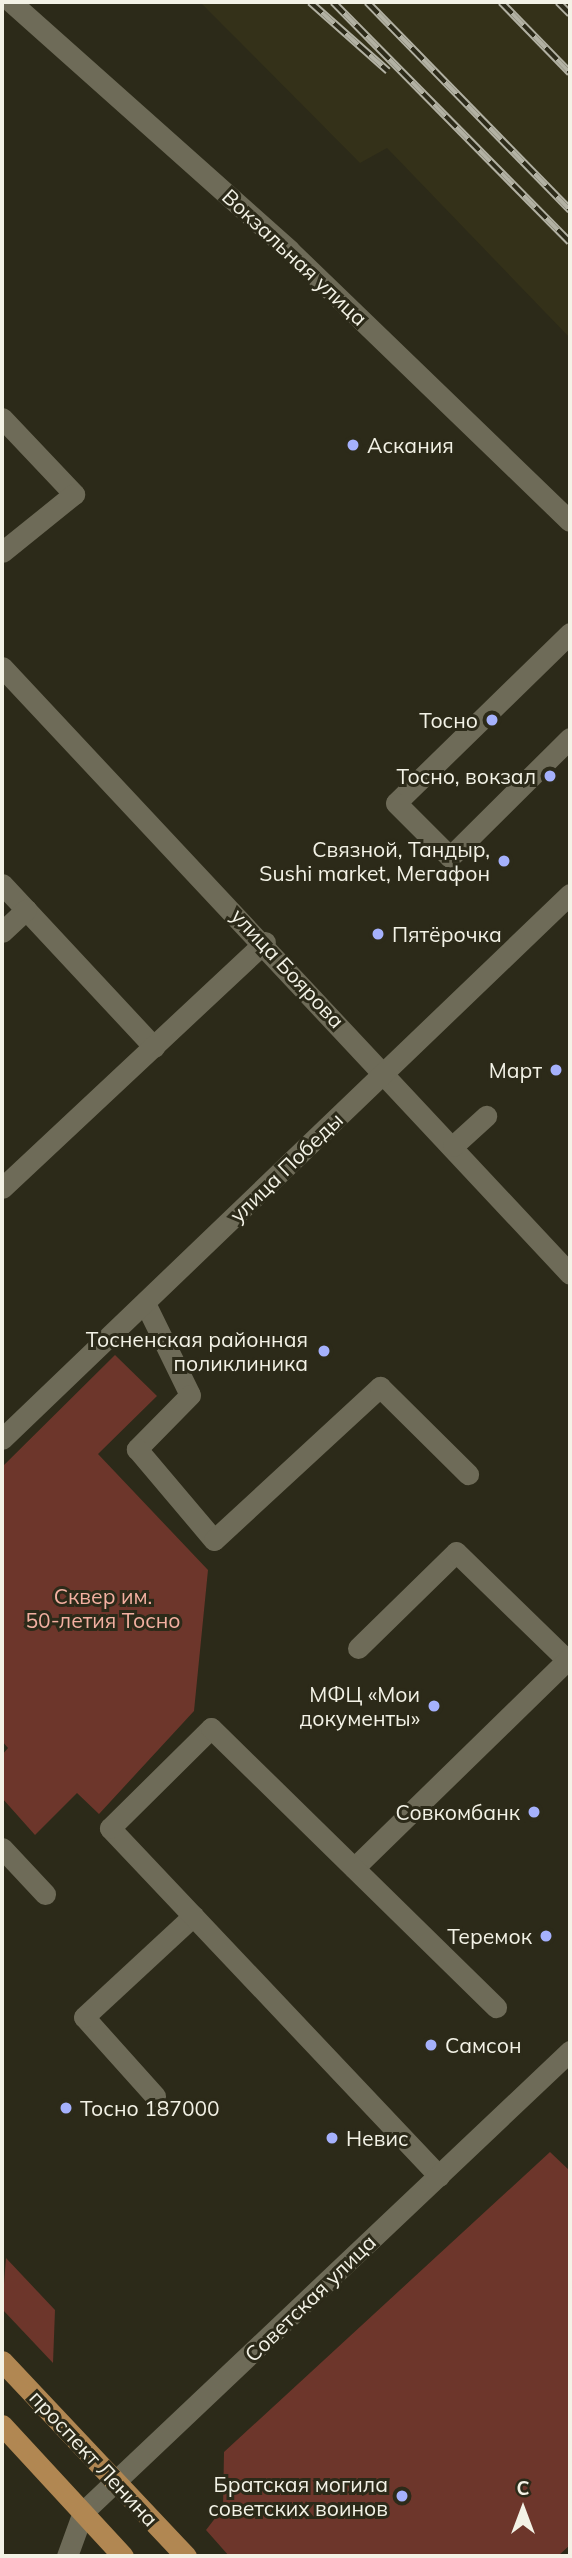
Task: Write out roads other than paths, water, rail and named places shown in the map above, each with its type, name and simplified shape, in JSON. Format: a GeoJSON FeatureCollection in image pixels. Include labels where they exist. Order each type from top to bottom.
{"type":"FeatureCollection","features":[{"type":"Feature","properties":{"kind":"main road","name":"проспект Ленина"},"geometry":{"type":"LineString","coordinates":[[2,2361],[186,2556]]}},
{"type":"Feature","properties":{"kind":"main road"},"geometry":{"type":"LineString","coordinates":[[2,2425],[124,2556]]}},
{"type":"Feature","properties":{"kind":"street","name":"Вокзальная улица"},"geometry":{"type":"LineString","coordinates":[[10,2],[289,250],[570,521]]}},
{"type":"Feature","properties":{"kind":"street"},"geometry":{"type":"LineString","coordinates":[[2,418],[74,494],[2,552]]}},
{"type":"Feature","properties":{"kind":"street"},"geometry":{"type":"LineString","coordinates":[[567,643],[396,803],[450,857],[570,738]]}},
{"type":"Feature","properties":{"kind":"street","name":"улица Боярова"},"geometry":{"type":"LineString","coordinates":[[2,667],[265,942],[570,1274]]}},
{"type":"Feature","properties":{"kind":"street"},"geometry":{"type":"LineString","coordinates":[[2,884],[154,1047]]}},
{"type":"Feature","properties":{"kind":"street","name":"улица Победы"},"geometry":{"type":"LineString","coordinates":[[2,1439],[570,894]]}},
{"type":"Feature","properties":{"kind":"street"},"geometry":{"type":"LineString","coordinates":[[2,932],[26,910]]}},
{"type":"Feature","properties":{"kind":"street"},"geometry":{"type":"LineString","coordinates":[[2,1188],[265,942]]}},
{"type":"Feature","properties":{"kind":"street"},"geometry":{"type":"LineString","coordinates":[[453,1146],[486,1116]]}},
{"type":"Feature","properties":{"kind":"street"},"geometry":{"type":"LineString","coordinates":[[145,1303],[190,1395],[137,1449],[214,1540],[380,1387],[468,1474]]}},
{"type":"Feature","properties":{"kind":"street"},"geometry":{"type":"LineString","coordinates":[[354,1868],[569,1658],[456,1552],[358,1648]]}},
{"type":"Feature","properties":{"kind":"street"},"geometry":{"type":"LineString","coordinates":[[439,2176],[110,1828],[211,1728],[496,2007]]}},
{"type":"Feature","properties":{"kind":"street"},"geometry":{"type":"LineString","coordinates":[[2,1848],[45,1894]]}},
{"type":"Feature","properties":{"kind":"street"},"geometry":{"type":"LineString","coordinates":[[155,2096],[84,2017],[192,1916]]}},
{"type":"Feature","properties":{"kind":"street","name":"Советская улица"},"geometry":{"type":"LineString","coordinates":[[67,2556],[83,2512],[570,2051]]}},
{"type":"Feature","properties":{"kind":"railway"},"geometry":{"type":"LineString","coordinates":[[310,2],[388,71]]}},
{"type":"Feature","properties":{"kind":"railway"},"geometry":{"type":"LineString","coordinates":[[333,2],[570,242]]}},
{"type":"Feature","properties":{"kind":"railway"},"geometry":{"type":"LineString","coordinates":[[367,2],[570,210]]}},
{"type":"Feature","properties":{"kind":"railway"},"geometry":{"type":"LineString","coordinates":[[501,2],[570,73]]}},
{"type":"Feature","properties":{"kind":"railway"},"geometry":{"type":"LineString","coordinates":[[558,2],[570,14]]}},
{"type":"Feature","properties":{"kind":"place","name":"Аскания"},"geometry":{"type":"Point","coordinates":[353,445]}},
{"type":"Feature","properties":{"kind":"place","name":"Тосно"},"geometry":{"type":"Point","coordinates":[492,720]}},
{"type":"Feature","properties":{"kind":"place","name":"Тосно, вокзал"},"geometry":{"type":"Point","coordinates":[550,776]}},
{"type":"Feature","properties":{"kind":"place","name":"Связной, Тандыр, Sushi market, Мегафон"},"geometry":{"type":"Point","coordinates":[504,861]}},
{"type":"Feature","properties":{"kind":"place","name":"Пятёрочка"},"geometry":{"type":"Point","coordinates":[378,934]}},
{"type":"Feature","properties":{"kind":"place","name":"Март"},"geometry":{"type":"Point","coordinates":[556,1070]}},
{"type":"Feature","properties":{"kind":"place","name":"Тосненская районная поликлиника"},"geometry":{"type":"Point","coordinates":[324,1351]}},
{"type":"Feature","properties":{"kind":"place","name":"МФЦ «Мои документы»"},"geometry":{"type":"Point","coordinates":[434,1706]}},
{"type":"Feature","properties":{"kind":"place","name":"Совкомбанк"},"geometry":{"type":"Point","coordinates":[534,1812]}},
{"type":"Feature","properties":{"kind":"place","name":"Теремок"},"geometry":{"type":"Point","coordinates":[546,1936]}},
{"type":"Feature","properties":{"kind":"place","name":"Самсон"},"geometry":{"type":"Point","coordinates":[431,2045]}},
{"type":"Feature","properties":{"kind":"place","name":"Тосно 187000"},"geometry":{"type":"Point","coordinates":[66,2108]}},
{"type":"Feature","properties":{"kind":"place","name":"Невис"},"geometry":{"type":"Point","coordinates":[332,2138]}},
{"type":"Feature","properties":{"kind":"place","name":"Братская могила советских воинов"},"geometry":{"type":"Point","coordinates":[402,2496]}},
{"type":"Feature","properties":{"kind":"park label","name":"Сквер им. 50-летия Тосно"},"geometry":{"type":"Point","coordinates":[103,1608]}}]}
